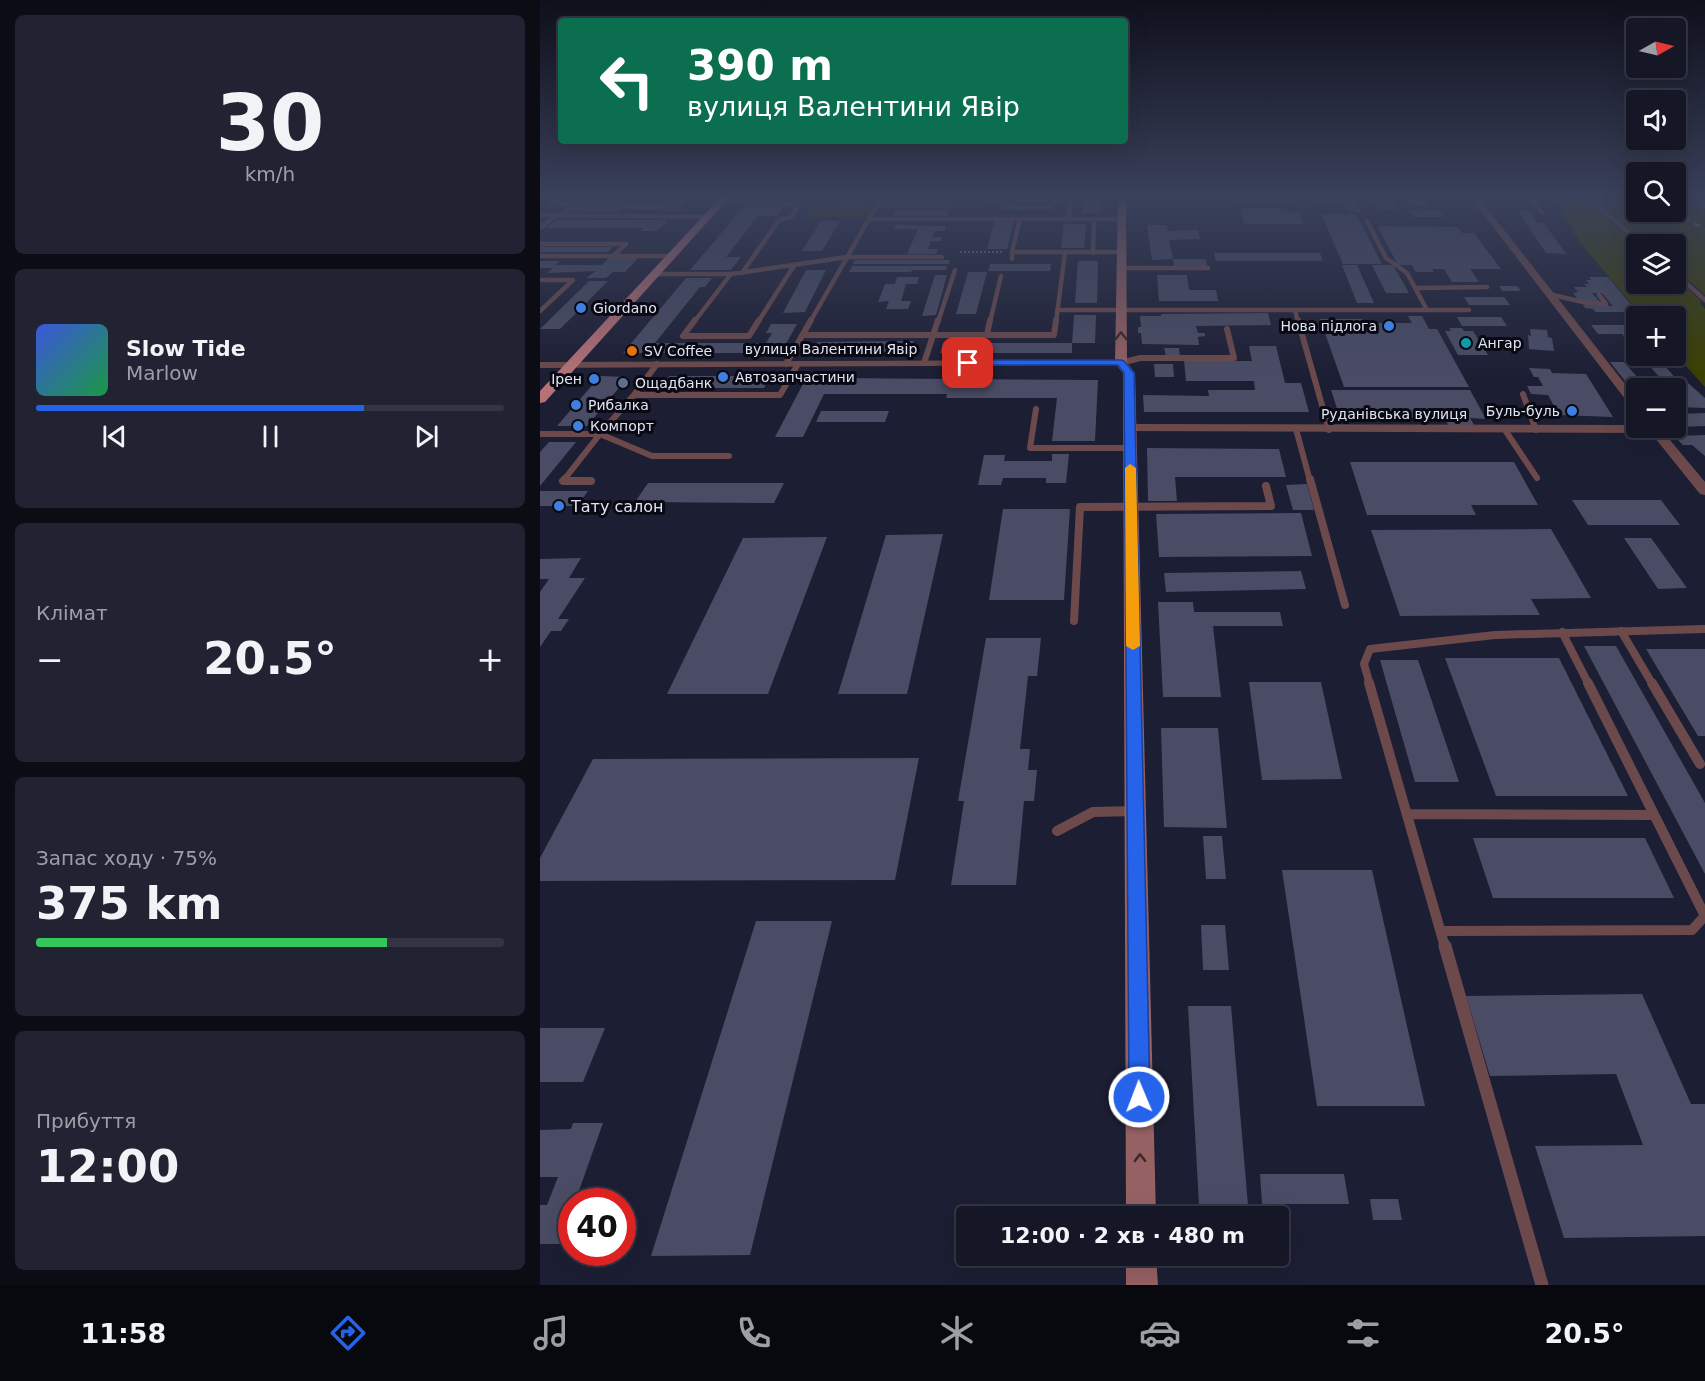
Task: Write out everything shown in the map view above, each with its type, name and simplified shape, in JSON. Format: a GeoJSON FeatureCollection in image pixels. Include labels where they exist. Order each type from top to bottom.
{"type":"FeatureCollection","features":[{"type":"Feature","properties":{"kind":"main road"},"geometry":{"type":"LineString","coordinates":[[540,399],[670,258]]}},
{"type":"Feature","properties":{"kind":"street"},"geometry":{"type":"LineString","coordinates":[[1521,258],[1626,392]]}},
{"type":"Feature","properties":{"kind":"street"},"geometry":{"type":"LineString","coordinates":[[1122,260],[1121,363],[1129,373],[1141,1206]]}},
{"type":"Feature","properties":{"kind":"street","name":"вулиця Валентини Явір"},"geometry":{"type":"LineString","coordinates":[[540,365],[1121,363]]}},
{"type":"Feature","properties":{"kind":"street","name":"Руданівська вулиця"},"geometry":{"type":"LineString","coordinates":[[1130,428],[1626,428]]}},
{"type":"Feature","properties":{"kind":"street"},"geometry":{"type":"LineString","coordinates":[[1662,438],[1705,491]]}},
{"type":"Feature","properties":{"kind":"street"},"geometry":{"type":"LineString","coordinates":[[1142,1266],[1142,1285]]}},
{"type":"Feature","properties":{"kind":"lane"},"geometry":{"type":"LineString","coordinates":[[742,273],[752,258]]}},
{"type":"Feature","properties":{"kind":"lane"},"geometry":{"type":"LineString","coordinates":[[655,274],[731,274],[839,258]]}},
{"type":"Feature","properties":{"kind":"lane"},"geometry":{"type":"LineString","coordinates":[[634,395],[780,395],[803,334],[845,258]]}},
{"type":"Feature","properties":{"kind":"lane"},"geometry":{"type":"LineString","coordinates":[[803,334],[1054,334],[1064,258]]}},
{"type":"Feature","properties":{"kind":"lane"},"geometry":{"type":"LineString","coordinates":[[1114,258],[1209,268]]}},
{"type":"Feature","properties":{"kind":"lane"},"geometry":{"type":"LineString","coordinates":[[1386,258],[1407,273],[1428,310]]}},
{"type":"Feature","properties":{"kind":"lane"},"geometry":{"type":"LineString","coordinates":[[731,274],[683,336],[749,336],[795,264]]}},
{"type":"Feature","properties":{"kind":"lane"},"geometry":{"type":"LineString","coordinates":[[924,363],[955,270]]}},
{"type":"Feature","properties":{"kind":"lane"},"geometry":{"type":"LineString","coordinates":[[987,334],[1001,276]]}},
{"type":"Feature","properties":{"kind":"lane"},"geometry":{"type":"LineString","coordinates":[[540,280],[573,280],[540,311]]}},
{"type":"Feature","properties":{"kind":"lane"},"geometry":{"type":"LineString","coordinates":[[1686,283],[1705,300]]}},
{"type":"Feature","properties":{"kind":"lane"},"geometry":{"type":"LineString","coordinates":[[1414,288],[1487,287]]}},
{"type":"Feature","properties":{"kind":"lane"},"geometry":{"type":"LineString","coordinates":[[1549,294],[1587,303],[1606,304],[1599,295]]}},
{"type":"Feature","properties":{"kind":"lane"},"geometry":{"type":"LineString","coordinates":[[1057,310],[1469,310]]}},
{"type":"Feature","properties":{"kind":"lane"},"geometry":{"type":"LineString","coordinates":[[1295,310],[1329,429]]}},
{"type":"Feature","properties":{"kind":"lane"},"geometry":{"type":"LineString","coordinates":[[1121,363],[1140,358],[1234,358],[1227,329]]}},
{"type":"Feature","properties":{"kind":"lane"},"geometry":{"type":"LineString","coordinates":[[591,481],[563,481],[657,364]]}},
{"type":"Feature","properties":{"kind":"lane"},"geometry":{"type":"LineString","coordinates":[[1523,394],[1536,430]]}},
{"type":"Feature","properties":{"kind":"lane"},"geometry":{"type":"LineString","coordinates":[[1036,409],[1030,448],[1130,448]]}},
{"type":"Feature","properties":{"kind":"lane"},"geometry":{"type":"LineString","coordinates":[[1296,429],[1345,605]]}},
{"type":"Feature","properties":{"kind":"lane"},"geometry":{"type":"LineString","coordinates":[[1505,430],[1537,478]]}},
{"type":"Feature","properties":{"kind":"lane"},"geometry":{"type":"LineString","coordinates":[[540,434],[600,434],[652,456],[729,456]]}},
{"type":"Feature","properties":{"kind":"lane"},"geometry":{"type":"LineString","coordinates":[[1074,621],[1080,507],[1271,506],[1266,486]]}},
{"type":"Feature","properties":{"kind":"lane"},"geometry":{"type":"LineString","coordinates":[[1542,1285],[1364,664],[1370,649],[1427,640],[1562,632],[1705,628]]}},
{"type":"Feature","properties":{"kind":"lane"},"geometry":{"type":"LineString","coordinates":[[1621,631],[1700,764]]}},
{"type":"Feature","properties":{"kind":"lane"},"geometry":{"type":"LineString","coordinates":[[1442,931],[1692,930],[1705,916],[1562,632]]}},
{"type":"Feature","properties":{"kind":"lane"},"geometry":{"type":"LineString","coordinates":[[1057,831],[1093,812],[1135,811]]}},
{"type":"Feature","properties":{"kind":"lane"},"geometry":{"type":"LineString","coordinates":[[1408,814],[1654,815]]}},
{"type":"Feature","properties":{"kind":"green space"},"geometry":{"type":"Polygon","coordinates":[[[1593,258],[1626,258],[1626,294],[1686,294],[1686,287],[1702,302],[1700,303],[1705,309],[1705,387],[1686,366],[1686,306],[1634,306],[1593,258]]]}},
{"type":"Feature","properties":{"kind":"green space"},"geometry":{"type":"Polygon","coordinates":[[[1686,258],[1705,258],[1705,295],[1686,278],[1686,258]]]}},
{"type":"Feature","properties":{"kind":"building"},"geometry":{"type":"Polygon","coordinates":[[[608,258],[638,258],[625,272],[613,272],[606,278],[586,278],[596,271],[547,273],[553,268],[540,268],[540,261],[560,261],[555,265],[602,265],[608,258]]]}},
{"type":"Feature","properties":{"kind":"building"},"geometry":{"type":"Polygon","coordinates":[[[700,258],[740,258],[731,270],[690,270],[700,258]]]}},
{"type":"Feature","properties":{"kind":"building"},"geometry":{"type":"Polygon","coordinates":[[[1152,258],[1173,259],[1152,260],[1152,258]]]}},
{"type":"Feature","properties":{"kind":"building"},"geometry":{"type":"Polygon","coordinates":[[[1215,258],[1322,258],[1323,261],[1216,261],[1215,258]]]}},
{"type":"Feature","properties":{"kind":"building"},"geometry":{"type":"Polygon","coordinates":[[[1340,258],[1379,258],[1382,264],[1343,264],[1340,258]]]}},
{"type":"Feature","properties":{"kind":"building"},"geometry":{"type":"Polygon","coordinates":[[[1394,258],[1493,258],[1501,269],[1470,269],[1479,282],[1452,282],[1444,269],[1432,269],[1434,272],[1416,272],[1412,265],[1398,265],[1394,258]]]}},
{"type":"Feature","properties":{"kind":"building"},"geometry":{"type":"Polygon","coordinates":[[[1173,259],[1206,259],[1207,266],[1174,266],[1173,259]]]}},
{"type":"Feature","properties":{"kind":"building"},"geometry":{"type":"Polygon","coordinates":[[[855,260],[950,260],[949,264],[853,264],[855,260]]]}},
{"type":"Feature","properties":{"kind":"building"},"geometry":{"type":"Polygon","coordinates":[[[1078,261],[1098,261],[1097,303],[1075,303],[1078,261]]]}},
{"type":"Feature","properties":{"kind":"building"},"geometry":{"type":"Polygon","coordinates":[[[990,264],[1051,264],[1050,271],[988,271],[990,264]]]}},
{"type":"Feature","properties":{"kind":"building"},"geometry":{"type":"Polygon","coordinates":[[[1342,265],[1357,265],[1374,303],[1357,303],[1342,265]]]}},
{"type":"Feature","properties":{"kind":"building"},"geometry":{"type":"Polygon","coordinates":[[[1372,265],[1393,265],[1409,293],[1386,293],[1372,265]]]}},
{"type":"Feature","properties":{"kind":"building"},"geometry":{"type":"Polygon","coordinates":[[[852,266],[947,266],[946,270],[849,272],[852,266]]]}},
{"type":"Feature","properties":{"kind":"building"},"geometry":{"type":"Polygon","coordinates":[[[806,270],[826,270],[805,312],[783,313],[806,270]]]}},
{"type":"Feature","properties":{"kind":"building"},"geometry":{"type":"Polygon","coordinates":[[[968,272],[987,272],[976,314],[956,314],[968,272]]]}},
{"type":"Feature","properties":{"kind":"building"},"geometry":{"type":"Polygon","coordinates":[[[935,275],[947,275],[936,315],[922,316],[935,275]]]}},
{"type":"Feature","properties":{"kind":"building"},"geometry":{"type":"Polygon","coordinates":[[[1157,275],[1187,275],[1189,290],[1216,290],[1218,301],[1159,301],[1157,275]]]}},
{"type":"Feature","properties":{"kind":"building"},"geometry":{"type":"Polygon","coordinates":[[[897,277],[919,277],[917,284],[906,284],[901,301],[911,301],[908,309],[886,309],[889,301],[878,302],[885,284],[895,284],[897,277]]]}},
{"type":"Feature","properties":{"kind":"building"},"geometry":{"type":"Polygon","coordinates":[[[1589,277],[1608,277],[1632,306],[1626,306],[1626,312],[1596,312],[1585,308],[1583,305],[1613,306],[1602,293],[1592,293],[1600,302],[1579,301],[1573,293],[1578,292],[1574,287],[1587,287],[1584,284],[1589,284],[1586,280],[1591,280],[1589,277]]]}},
{"type":"Feature","properties":{"kind":"building"},"geometry":{"type":"Polygon","coordinates":[[[686,278],[712,278],[705,287],[700,287],[655,343],[766,343],[772,333],[766,333],[771,324],[797,324],[781,353],[623,353],[686,278]]]}},
{"type":"Feature","properties":{"kind":"building"},"geometry":{"type":"Polygon","coordinates":[[[589,281],[608,281],[560,329],[540,329],[589,281]]]}},
{"type":"Feature","properties":{"kind":"building"},"geometry":{"type":"Polygon","coordinates":[[[1499,286],[1517,286],[1521,291],[1502,291],[1499,286]]]}},
{"type":"Feature","properties":{"kind":"building"},"geometry":{"type":"Polygon","coordinates":[[[1464,297],[1504,297],[1510,305],[1469,305],[1464,297]]]}},
{"type":"Feature","properties":{"kind":"building"},"geometry":{"type":"Polygon","coordinates":[[[1268,313],[1271,325],[1196,326],[1198,333],[1205,333],[1205,336],[1198,337],[1199,345],[1142,344],[1141,333],[1138,333],[1138,327],[1141,327],[1140,316],[1268,313]]]}},
{"type":"Feature","properties":{"kind":"building"},"geometry":{"type":"Polygon","coordinates":[[[1074,315],[1096,315],[1095,343],[1072,343],[1074,315]]]}},
{"type":"Feature","properties":{"kind":"building"},"geometry":{"type":"Polygon","coordinates":[[[1408,316],[1422,316],[1429,329],[1437,329],[1469,387],[1344,387],[1320,319],[1362,319],[1363,323],[1412,323],[1408,316]]]}},
{"type":"Feature","properties":{"kind":"building"},"geometry":{"type":"Polygon","coordinates":[[[1457,317],[1501,317],[1507,326],[1462,326],[1457,317]]]}},
{"type":"Feature","properties":{"kind":"building"},"geometry":{"type":"Polygon","coordinates":[[[1591,325],[1626,325],[1626,339],[1622,334],[1598,334],[1591,325]]]}},
{"type":"Feature","properties":{"kind":"building","name":"Ангар"},"geometry":{"type":"Polygon","coordinates":[[[1449,328],[1473,331],[1488,355],[1458,355],[1445,331],[1451,331],[1449,328]]]}},
{"type":"Feature","properties":{"kind":"building"},"geometry":{"type":"Polygon","coordinates":[[[1530,329],[1547,330],[1548,337],[1552,338],[1554,351],[1529,349],[1530,329]]]}},
{"type":"Feature","properties":{"kind":"building"},"geometry":{"type":"Polygon","coordinates":[[[914,341],[910,352],[811,353],[817,342],[914,341]]]}},
{"type":"Feature","properties":{"kind":"building"},"geometry":{"type":"Polygon","coordinates":[[[943,343],[1072,343],[1072,353],[940,353],[943,343]]]}},
{"type":"Feature","properties":{"kind":"building"},"geometry":{"type":"Polygon","coordinates":[[[1249,346],[1276,346],[1285,383],[1301,383],[1309,412],[1144,412],[1143,395],[1209,396],[1208,390],[1255,390],[1254,381],[1186,381],[1184,361],[1252,361],[1249,346]]]}},
{"type":"Feature","properties":{"kind":"building"},"geometry":{"type":"Polygon","coordinates":[[[1164,348],[1179,348],[1180,356],[1166,356],[1164,348]]]}},
{"type":"Feature","properties":{"kind":"building"},"geometry":{"type":"Polygon","coordinates":[[[1610,362],[1624,362],[1638,378],[1626,378],[1626,382],[1610,362]]]}},
{"type":"Feature","properties":{"kind":"building"},"geometry":{"type":"Polygon","coordinates":[[[1154,364],[1173,364],[1174,377],[1155,377],[1154,364]]]}},
{"type":"Feature","properties":{"kind":"building"},"geometry":{"type":"Polygon","coordinates":[[[1650,366],[1665,366],[1675,378],[1660,378],[1650,366]]]}},
{"type":"Feature","properties":{"kind":"building"},"geometry":{"type":"Polygon","coordinates":[[[1529,368],[1550,369],[1552,373],[1586,374],[1613,417],[1559,415],[1548,395],[1531,394],[1527,386],[1543,386],[1529,368]]]}},
{"type":"Feature","properties":{"kind":"building"},"geometry":{"type":"Polygon","coordinates":[[[600,376],[628,377],[587,426],[557,426],[600,376]]]}},
{"type":"Feature","properties":{"kind":"building"},"geometry":{"type":"Polygon","coordinates":[[[669,376],[771,376],[764,388],[660,388],[669,376]]]}},
{"type":"Feature","properties":{"kind":"building"},"geometry":{"type":"Polygon","coordinates":[[[832,378],[1098,380],[1095,441],[1052,441],[1057,398],[946,398],[947,394],[824,394],[803,437],[775,437],[804,382],[830,382],[832,378]]]}},
{"type":"Feature","properties":{"kind":"building"},"geometry":{"type":"Polygon","coordinates":[[[1686,382],[1705,398],[1705,408],[1686,407],[1686,382]]]}},
{"type":"Feature","properties":{"kind":"building"},"geometry":{"type":"Polygon","coordinates":[[[1331,390],[1470,390],[1486,419],[1470,418],[1474,425],[1448,425],[1445,418],[1340,418],[1331,390]]]}},
{"type":"Feature","properties":{"kind":"building"},"geometry":{"type":"Polygon","coordinates":[[[821,411],[889,411],[885,422],[816,422],[821,411]]]}},
{"type":"Feature","properties":{"kind":"building"},"geometry":{"type":"Polygon","coordinates":[[[1705,413],[1705,426],[1686,427],[1686,414],[1705,413]]]}},
{"type":"Feature","properties":{"kind":"building"},"geometry":{"type":"Polygon","coordinates":[[[1705,435],[1705,456],[1692,445],[1683,445],[1676,438],[1686,438],[1686,436],[1705,435]]]}},
{"type":"Feature","properties":{"kind":"building"},"geometry":{"type":"Polygon","coordinates":[[[549,442],[576,442],[540,486],[540,452],[549,442]]]}},
{"type":"Feature","properties":{"kind":"building"},"geometry":{"type":"Polygon","coordinates":[[[1147,448],[1279,449],[1286,477],[1175,477],[1177,501],[1148,501],[1147,448]]]}},
{"type":"Feature","properties":{"kind":"building"},"geometry":{"type":"Polygon","coordinates":[[[1052,454],[1069,454],[1066,483],[1046,483],[1046,478],[1003,478],[1001,485],[978,485],[984,455],[1005,455],[1004,461],[1052,461],[1052,454]]]}},
{"type":"Feature","properties":{"kind":"building"},"geometry":{"type":"Polygon","coordinates":[[[1350,462],[1514,462],[1538,505],[1471,505],[1476,515],[1367,515],[1350,462]]]}},
{"type":"Feature","properties":{"kind":"building"},"geometry":{"type":"Polygon","coordinates":[[[648,483],[784,483],[774,503],[635,502],[648,483]]]}},
{"type":"Feature","properties":{"kind":"building"},"geometry":{"type":"Polygon","coordinates":[[[1307,484],[1314,510],[1293,510],[1286,485],[1307,484]]]}},
{"type":"Feature","properties":{"kind":"building"},"geometry":{"type":"Polygon","coordinates":[[[540,491],[588,491],[577,506],[540,506],[540,491]]]}},
{"type":"Feature","properties":{"kind":"building"},"geometry":{"type":"Polygon","coordinates":[[[1572,500],[1661,500],[1680,525],[1588,525],[1572,500]]]}},
{"type":"Feature","properties":{"kind":"building"},"geometry":{"type":"Polygon","coordinates":[[[1003,509],[1070,509],[1064,600],[989,600],[1003,509]]]}},
{"type":"Feature","properties":{"kind":"building"},"geometry":{"type":"Polygon","coordinates":[[[1301,513],[1312,556],[1159,557],[1156,514],[1301,513]]]}},
{"type":"Feature","properties":{"kind":"building"},"geometry":{"type":"Polygon","coordinates":[[[1551,529],[1591,598],[1531,599],[1540,615],[1400,616],[1371,530],[1551,529]]]}},
{"type":"Feature","properties":{"kind":"building"},"geometry":{"type":"Polygon","coordinates":[[[943,534],[907,694],[838,694],[886,535],[943,534]]]}},
{"type":"Feature","properties":{"kind":"building"},"geometry":{"type":"Polygon","coordinates":[[[827,537],[768,694],[667,694],[743,538],[827,537]]]}},
{"type":"Feature","properties":{"kind":"building"},"geometry":{"type":"Polygon","coordinates":[[[1624,538],[1651,538],[1687,588],[1658,589],[1624,538]]]}},
{"type":"Feature","properties":{"kind":"building"},"geometry":{"type":"Polygon","coordinates":[[[581,558],[569,578],[585,578],[558,619],[569,619],[561,631],[551,631],[540,647],[540,592],[549,579],[540,579],[540,559],[581,558]]]}},
{"type":"Feature","properties":{"kind":"building"},"geometry":{"type":"Polygon","coordinates":[[[1301,571],[1306,589],[1166,592],[1164,573],[1301,571]]]}},
{"type":"Feature","properties":{"kind":"building"},"geometry":{"type":"Polygon","coordinates":[[[1158,602],[1193,602],[1194,612],[1280,612],[1283,626],[1213,626],[1221,697],[1163,697],[1158,602]]]}},
{"type":"Feature","properties":{"kind":"building"},"geometry":{"type":"Polygon","coordinates":[[[986,638],[1041,638],[1037,676],[1028,676],[1020,749],[1030,749],[1028,770],[1037,770],[1034,801],[1024,801],[1016,885],[951,885],[964,801],[958,801],[986,638]]]}},
{"type":"Feature","properties":{"kind":"building"},"geometry":{"type":"Polygon","coordinates":[[[1584,646],[1616,646],[1705,803],[1705,874],[1584,646]]]}},
{"type":"Feature","properties":{"kind":"building"},"geometry":{"type":"Polygon","coordinates":[[[1646,649],[1705,649],[1705,736],[1698,736],[1646,649]]]}},
{"type":"Feature","properties":{"kind":"building"},"geometry":{"type":"Polygon","coordinates":[[[1445,658],[1559,658],[1628,796],[1496,796],[1445,658]]]}},
{"type":"Feature","properties":{"kind":"building"},"geometry":{"type":"Polygon","coordinates":[[[1380,660],[1418,660],[1459,782],[1415,782],[1380,660]]]}},
{"type":"Feature","properties":{"kind":"building"},"geometry":{"type":"Polygon","coordinates":[[[1249,682],[1321,682],[1342,779],[1262,780],[1249,682]]]}},
{"type":"Feature","properties":{"kind":"building"},"geometry":{"type":"Polygon","coordinates":[[[1161,728],[1218,728],[1227,828],[1164,827],[1161,728]]]}},
{"type":"Feature","properties":{"kind":"building"},"geometry":{"type":"Polygon","coordinates":[[[919,758],[895,880],[540,881],[540,858],[593,759],[919,758]]]}},
{"type":"Feature","properties":{"kind":"building"},"geometry":{"type":"Polygon","coordinates":[[[1203,836],[1222,836],[1226,879],[1206,879],[1203,836]]]}},
{"type":"Feature","properties":{"kind":"building"},"geometry":{"type":"Polygon","coordinates":[[[1473,838],[1645,838],[1674,898],[1493,898],[1473,838]]]}},
{"type":"Feature","properties":{"kind":"building"},"geometry":{"type":"Polygon","coordinates":[[[1282,870],[1372,870],[1425,1106],[1317,1106],[1282,870]]]}},
{"type":"Feature","properties":{"kind":"building"},"geometry":{"type":"Polygon","coordinates":[[[756,921],[832,921],[750,1255],[651,1256],[756,921]]]}},
{"type":"Feature","properties":{"kind":"building"},"geometry":{"type":"Polygon","coordinates":[[[1201,925],[1225,925],[1229,970],[1203,970],[1201,925]]]}},
{"type":"Feature","properties":{"kind":"building"},"geometry":{"type":"Polygon","coordinates":[[[1642,994],[1691,1104],[1705,1104],[1705,1236],[1564,1238],[1535,1146],[1643,1145],[1616,1074],[1490,1076],[1466,996],[1642,994]]]}},
{"type":"Feature","properties":{"kind":"building"},"geometry":{"type":"Polygon","coordinates":[[[1188,1006],[1231,1006],[1248,1205],[1199,1205],[1188,1006]]]}},
{"type":"Feature","properties":{"kind":"building"},"geometry":{"type":"Polygon","coordinates":[[[540,1028],[605,1028],[583,1082],[540,1082],[540,1028]]]}},
{"type":"Feature","properties":{"kind":"building"},"geometry":{"type":"Polygon","coordinates":[[[573,1123],[603,1123],[580,1188],[558,1188],[558,1244],[540,1244],[540,1205],[547,1205],[558,1177],[540,1177],[540,1130],[571,1129],[573,1123]]]}},
{"type":"Feature","properties":{"kind":"building"},"geometry":{"type":"Polygon","coordinates":[[[1260,1174],[1344,1174],[1349,1204],[1262,1204],[1260,1174]]]}},
{"type":"Feature","properties":{"kind":"building"},"geometry":{"type":"Polygon","coordinates":[[[1370,1199],[1398,1199],[1402,1220],[1373,1220],[1370,1199]]]}},
{"type":"Feature","properties":{"kind":"slow traffic"},"geometry":{"type":"LineString","coordinates":[[1130,468],[1133,646]]}},
{"type":"Feature","properties":{"kind":"place","name":"Giordano"},"geometry":{"type":"Point","coordinates":[581,308]}},
{"type":"Feature","properties":{"kind":"place","name":"Нова підлога"},"geometry":{"type":"Point","coordinates":[1389,326]}},
{"type":"Feature","properties":{"kind":"place","name":"Ангар"},"geometry":{"type":"Point","coordinates":[1466,343]}},
{"type":"Feature","properties":{"kind":"place","name":"SV Coffee"},"geometry":{"type":"Point","coordinates":[632,351]}},
{"type":"Feature","properties":{"kind":"place","name":"Автозапчастини"},"geometry":{"type":"Point","coordinates":[723,377]}},
{"type":"Feature","properties":{"kind":"place","name":"Ірен"},"geometry":{"type":"Point","coordinates":[594,379]}},
{"type":"Feature","properties":{"kind":"place","name":"Ощадбанк"},"geometry":{"type":"Point","coordinates":[623,383]}},
{"type":"Feature","properties":{"kind":"place","name":"Рибалка"},"geometry":{"type":"Point","coordinates":[576,405]}},
{"type":"Feature","properties":{"kind":"place","name":"Буль-буль"},"geometry":{"type":"Point","coordinates":[1572,411]}},
{"type":"Feature","properties":{"kind":"place","name":"Компорт"},"geometry":{"type":"Point","coordinates":[578,426]}},
{"type":"Feature","properties":{"kind":"place","name":"Тату салон"},"geometry":{"type":"Point","coordinates":[559,506]}},
{"type":"Feature","properties":{"kind":"route"},"geometry":{"type":"LineString","coordinates":[[968,363],[1121,363],[1129,373],[1139,1097]]}}]}
